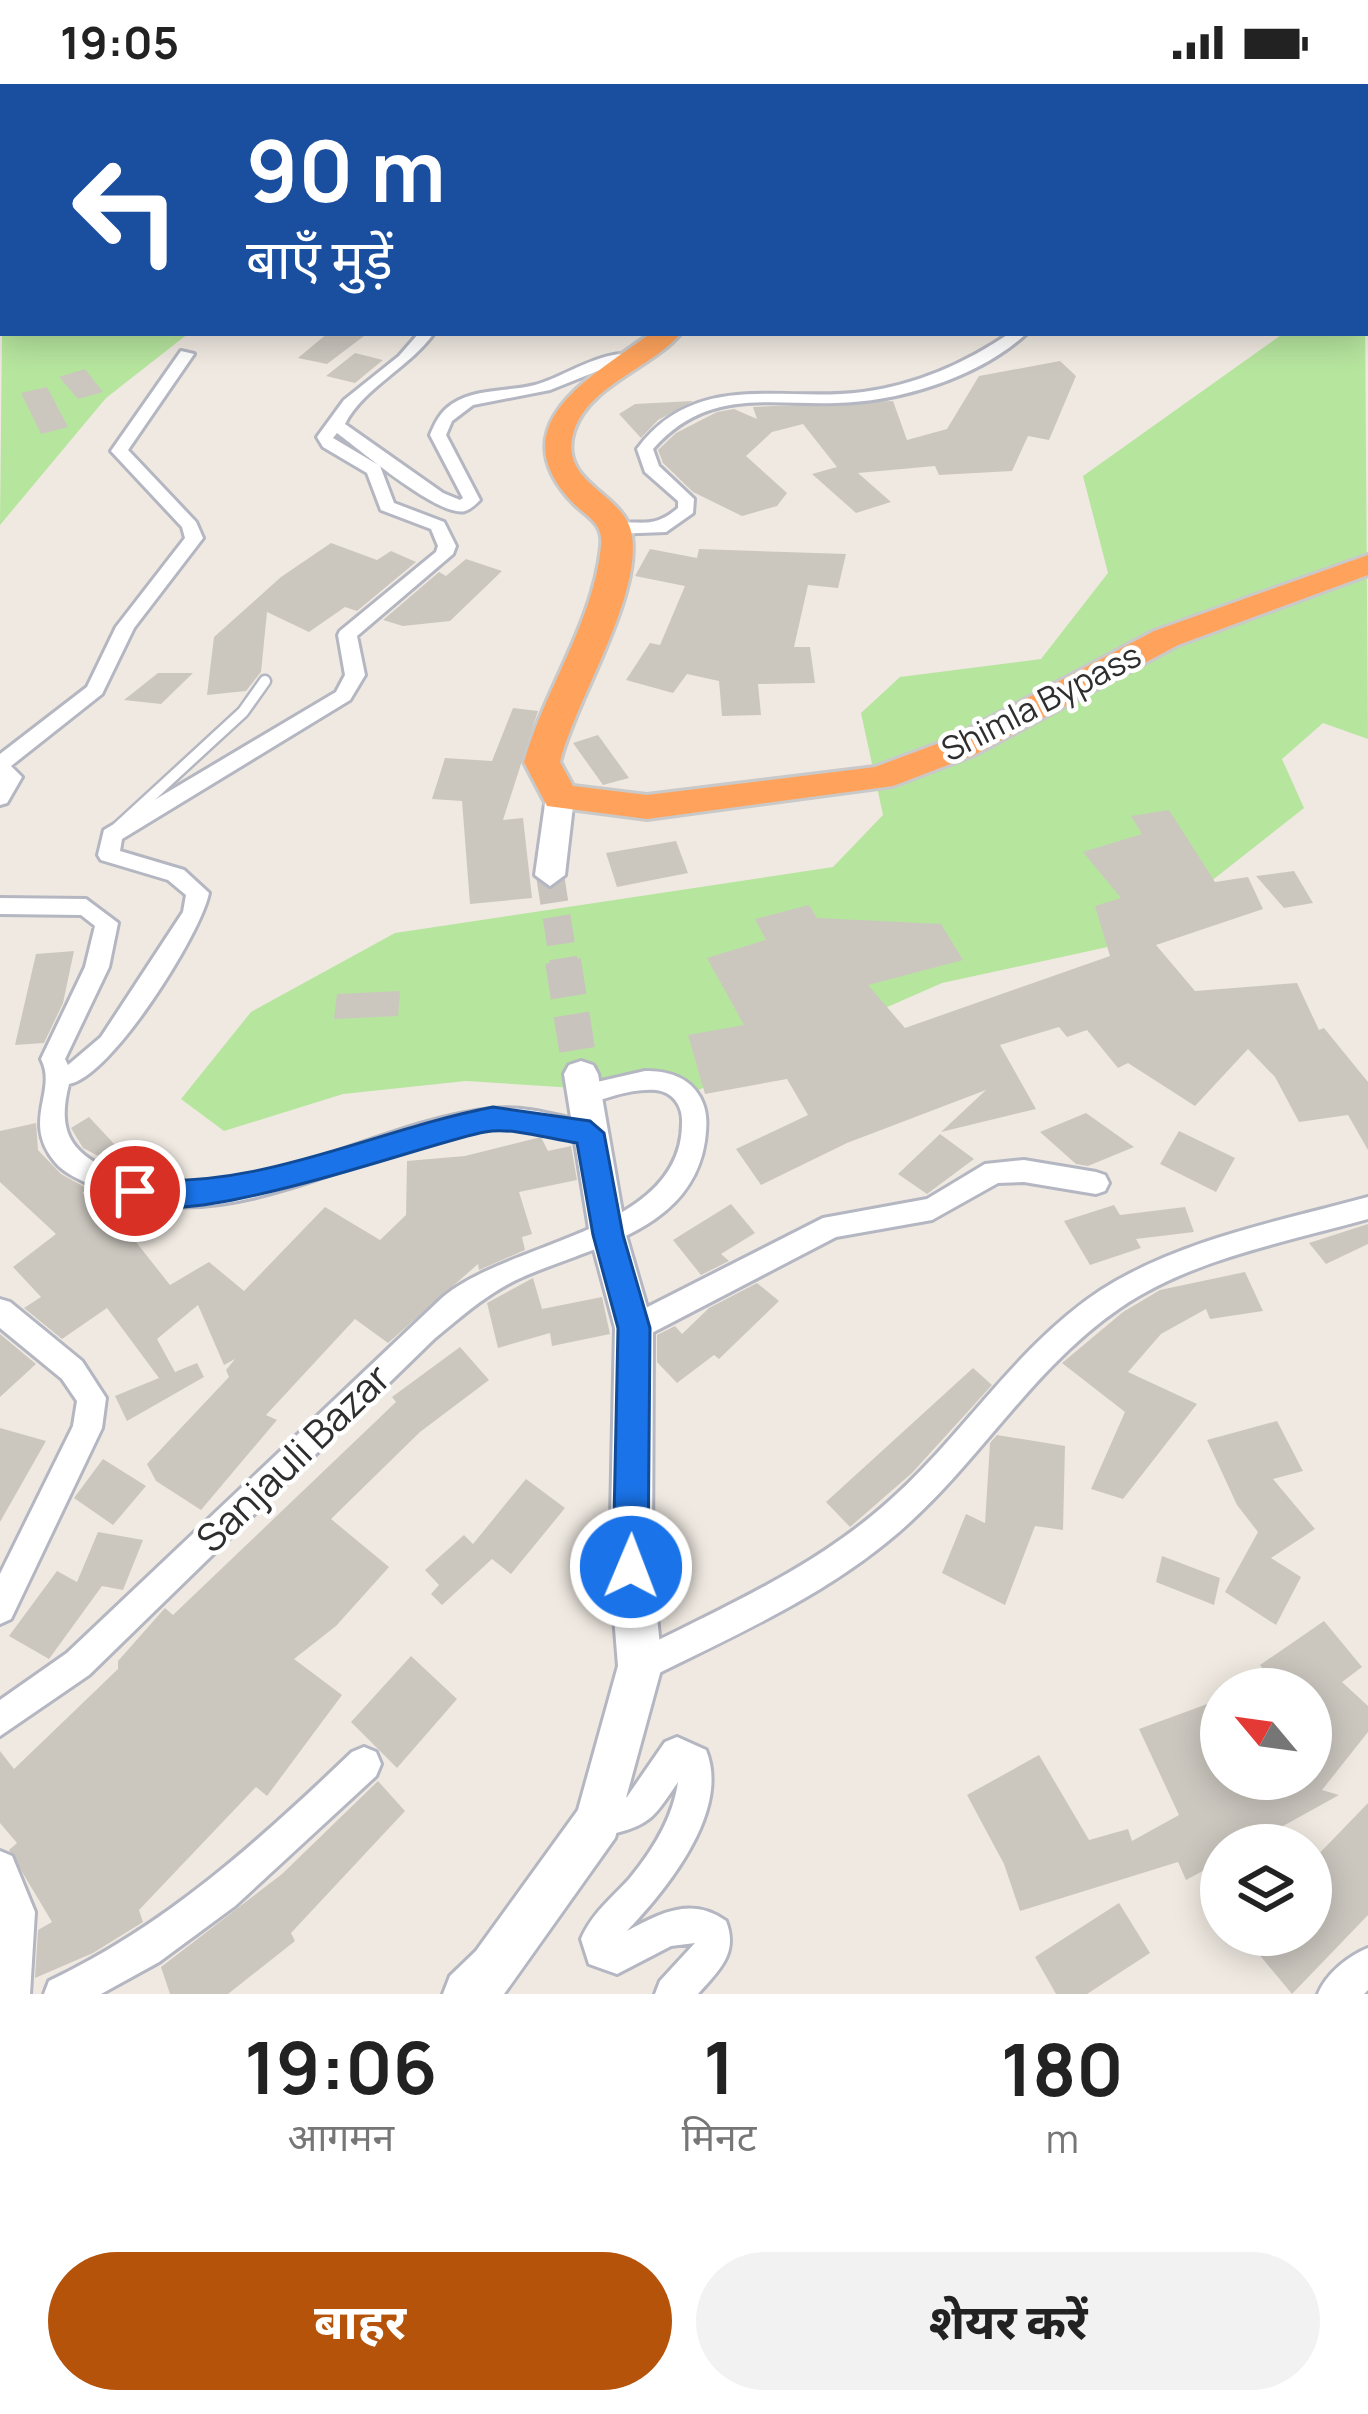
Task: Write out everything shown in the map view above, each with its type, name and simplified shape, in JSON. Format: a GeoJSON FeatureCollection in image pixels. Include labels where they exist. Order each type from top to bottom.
{"type":"FeatureCollection","features":[{"type":"Feature","properties":{"kind":"highway"},"geometry":{"type":"LineString","coordinates":[[560,796],[542,761],[612,572],[618,539],[560,469],[554,443],[562,418],[664,336]]}},
{"type":"Feature","properties":{"kind":"highway","name":"Shimla Bypass"},"geometry":{"type":"LineString","coordinates":[[560,796],[647,807],[880,778],[962,747],[1166,638],[1321,577],[1368,565]]}},
{"type":"Feature","properties":{"kind":"main road"},"geometry":{"type":"LineString","coordinates":[[550,874],[560,796]]}},
{"type":"Feature","properties":{"kind":"main road"},"geometry":{"type":"LineString","coordinates":[[468,1994],[494,1969],[598,1821],[640,1666],[631,1567],[634,1328],[608,1235],[585,1101]]}},
{"type":"Feature","properties":{"kind":"street"},"geometry":{"type":"LineString","coordinates":[[61,1074],[73,1076],[110,1044],[194,914],[198,893],[176,875],[109,855],[112,835],[343,696],[355,675],[346,635],[444,554],[447,546],[438,526],[387,506],[374,470],[325,437],[350,402],[403,366],[425,336]]}},
{"type":"Feature","properties":{"kind":"street"},"geometry":{"type":"LineString","coordinates":[[614,529],[666,527],[687,509],[686,500],[651,468],[645,448],[703,406],[752,393],[856,398],[903,389],[943,375],[1015,336]]}},
{"type":"Feature","properties":{"kind":"street"},"geometry":{"type":"LineString","coordinates":[[0,798],[12,777],[0,766],[95,690],[125,627],[194,538],[190,526],[119,452],[186,354]]}},
{"type":"Feature","properties":{"kind":"street"},"geometry":{"type":"LineString","coordinates":[[337,425],[437,497],[466,506],[470,494],[438,434],[454,410],[483,397],[544,388],[602,360],[636,359]]}},
{"type":"Feature","properties":{"kind":"street"},"geometry":{"type":"LineString","coordinates":[[0,906],[86,908],[101,913],[107,923],[97,967],[53,1059],[61,1074]]}},
{"type":"Feature","properties":{"kind":"street"},"geometry":{"type":"LineString","coordinates":[[61,1074],[48,1104],[52,1128],[68,1160],[98,1181],[178,1195],[250,1187],[440,1129],[585,1101]]}},
{"type":"Feature","properties":{"kind":"street","name":"Sanjauli Bazar"},"geometry":{"type":"LineString","coordinates":[[0,1720],[78,1664],[424,1330],[482,1283],[608,1235],[661,1201],[695,1140],[694,1109],[682,1089],[664,1082],[635,1082],[585,1101]]}},
{"type":"Feature","properties":{"kind":"street"},"geometry":{"type":"LineString","coordinates":[[634,1328],[832,1226],[932,1209],[994,1172],[1024,1171],[1096,1183]]}},
{"type":"Feature","properties":{"kind":"street"},"geometry":{"type":"LineString","coordinates":[[640,1666],[783,1592],[871,1538],[938,1474],[1024,1376],[1108,1300],[1147,1278],[1368,1208]]}},
{"type":"Feature","properties":{"kind":"street"},"geometry":{"type":"LineString","coordinates":[[0,1311],[72,1370],[92,1397],[87,1428],[0,1608]]}},
{"type":"Feature","properties":{"kind":"street"},"geometry":{"type":"LineString","coordinates":[[598,1821],[637,1811],[677,1754],[694,1762],[697,1775],[662,1864],[599,1939],[602,1951],[617,1956],[688,1922],[704,1924],[713,1934],[713,1950],[674,1994]]}},
{"type":"Feature","properties":{"kind":"street"},"geometry":{"type":"LineString","coordinates":[[62,1994],[114,1972],[182,1927],[364,1764]]}},
{"type":"Feature","properties":{"kind":"street"},"geometry":{"type":"LineString","coordinates":[[0,1868],[17,1912],[12,1994]]}},
{"type":"Feature","properties":{"kind":"lane"},"geometry":{"type":"LineString","coordinates":[[112,835],[243,712],[266,681]]}},
{"type":"Feature","properties":{"kind":"green space"},"geometry":{"type":"Polygon","coordinates":[[[2,336],[185,336],[106,398],[0,525],[2,336]]]}},
{"type":"Feature","properties":{"kind":"green space"},"geometry":{"type":"Polygon","coordinates":[[[1280,336],[1365,336],[1368,739],[1323,723],[1282,759],[1304,808],[1135,941],[942,983],[687,1095],[466,1081],[343,1094],[224,1131],[181,1099],[251,1012],[395,933],[833,867],[883,815],[861,713],[900,677],[1041,659],[1108,573],[1083,476],[1280,336]]]}},
{"type":"Feature","properties":{"kind":"building"},"geometry":{"type":"Polygon","coordinates":[[[324,336],[364,336],[327,364],[298,358],[324,336]]]}},
{"type":"Feature","properties":{"kind":"building"},"geometry":{"type":"Polygon","coordinates":[[[355,353],[383,360],[355,383],[326,376],[355,353]]]}},
{"type":"Feature","properties":{"kind":"building"},"geometry":{"type":"Polygon","coordinates":[[[1060,361],[1076,376],[1049,440],[1028,436],[1012,471],[939,475],[935,466],[858,473],[891,502],[856,513],[812,474],[837,467],[803,424],[772,432],[746,456],[787,493],[777,506],[742,516],[693,492],[663,463],[658,450],[676,433],[717,412],[734,409],[757,419],[753,407],[893,401],[907,440],[947,429],[979,376],[1060,361]]]}},
{"type":"Feature","properties":{"kind":"building"},"geometry":{"type":"Polygon","coordinates":[[[85,369],[103,392],[78,399],[59,377],[85,369]]]}},
{"type":"Feature","properties":{"kind":"building"},"geometry":{"type":"Polygon","coordinates":[[[47,387],[68,427],[41,434],[21,393],[47,387]]]}},
{"type":"Feature","properties":{"kind":"building"},"geometry":{"type":"Polygon","coordinates":[[[693,401],[658,420],[641,438],[619,414],[635,404],[693,401]]]}},
{"type":"Feature","properties":{"kind":"building"},"geometry":{"type":"Polygon","coordinates":[[[331,543],[377,560],[391,551],[416,562],[357,611],[345,607],[309,632],[267,612],[261,672],[246,691],[207,695],[214,637],[281,577],[331,543]]]}},
{"type":"Feature","properties":{"kind":"building"},"geometry":{"type":"Polygon","coordinates":[[[650,549],[697,558],[699,549],[846,554],[838,588],[808,585],[794,647],[810,647],[815,683],[758,684],[761,715],[722,716],[719,681],[687,674],[673,693],[626,680],[650,643],[660,645],[685,586],[635,576],[650,549]]]}},
{"type":"Feature","properties":{"kind":"building"},"geometry":{"type":"Polygon","coordinates":[[[466,559],[502,571],[450,621],[403,626],[383,620],[439,572],[446,576],[466,559]]]}},
{"type":"Feature","properties":{"kind":"building"},"geometry":{"type":"Polygon","coordinates":[[[158,673],[193,673],[161,704],[124,700],[158,673]]]}},
{"type":"Feature","properties":{"kind":"building"},"geometry":{"type":"Polygon","coordinates":[[[513,708],[538,711],[503,820],[523,818],[532,898],[470,904],[462,801],[432,799],[445,758],[492,761],[513,708]]]}},
{"type":"Feature","properties":{"kind":"building"},"geometry":{"type":"Polygon","coordinates":[[[598,735],[629,778],[603,785],[573,743],[598,735]]]}},
{"type":"Feature","properties":{"kind":"building"},"geometry":{"type":"Polygon","coordinates":[[[1169,810],[1215,882],[1248,877],[1263,909],[1156,945],[1195,991],[1297,983],[1319,1030],[1324,1028],[1368,1082],[1368,1150],[1348,1115],[1299,1122],[1275,1077],[1248,1049],[1195,1106],[1128,1063],[1118,1068],[1087,1030],[1067,1037],[1059,1027],[1000,1045],[1036,1109],[941,1132],[986,1090],[847,1143],[761,1185],[736,1149],[808,1115],[787,1079],[705,1094],[688,1035],[744,1025],[707,958],[766,940],[755,919],[809,905],[817,918],[941,924],[963,960],[868,985],[905,1028],[1110,956],[1095,906],[1121,898],[1083,852],[1142,834],[1131,816],[1169,810]]]}},
{"type":"Feature","properties":{"kind":"building"},"geometry":{"type":"Polygon","coordinates":[[[676,841],[688,873],[617,887],[606,853],[676,841]]]}},
{"type":"Feature","properties":{"kind":"building"},"geometry":{"type":"Polygon","coordinates":[[[1294,871],[1313,903],[1284,908],[1256,876],[1294,871]]]}},
{"type":"Feature","properties":{"kind":"building"},"geometry":{"type":"Polygon","coordinates":[[[74,951],[63,1003],[44,1043],[15,1045],[36,954],[74,951]]]}},
{"type":"Feature","properties":{"kind":"building"},"geometry":{"type":"Polygon","coordinates":[[[400,991],[398,1016],[334,1019],[337,994],[400,991]]]}},
{"type":"Feature","properties":{"kind":"building"},"geometry":{"type":"Polygon","coordinates":[[[1086,1113],[1134,1147],[1088,1166],[1076,1164],[1040,1132],[1086,1113]]]}},
{"type":"Feature","properties":{"kind":"building"},"geometry":{"type":"Polygon","coordinates":[[[89,1117],[130,1161],[120,1167],[83,1148],[71,1128],[89,1117]]]}},
{"type":"Feature","properties":{"kind":"building"},"geometry":{"type":"Polygon","coordinates":[[[36,1123],[38,1150],[61,1174],[88,1189],[82,1193],[132,1237],[170,1285],[209,1262],[244,1291],[325,1207],[380,1240],[406,1215],[407,1161],[465,1156],[541,1137],[548,1151],[571,1146],[577,1180],[519,1192],[532,1234],[522,1237],[525,1250],[479,1270],[478,1264],[388,1343],[355,1319],[266,1415],[277,1420],[201,1510],[156,1481],[147,1464],[229,1377],[226,1370],[235,1359],[224,1365],[198,1305],[157,1339],[175,1372],[197,1363],[204,1377],[127,1421],[115,1396],[159,1378],[107,1308],[62,1339],[24,1308],[41,1297],[13,1267],[56,1234],[0,1182],[0,1131],[36,1123]]]}},
{"type":"Feature","properties":{"kind":"building"},"geometry":{"type":"Polygon","coordinates":[[[1179,1131],[1235,1158],[1216,1192],[1160,1164],[1179,1131]]]}},
{"type":"Feature","properties":{"kind":"building"},"geometry":{"type":"Polygon","coordinates":[[[940,1134],[974,1159],[927,1194],[898,1174],[940,1134]]]}},
{"type":"Feature","properties":{"kind":"building"},"geometry":{"type":"Polygon","coordinates":[[[731,1204],[755,1233],[721,1254],[729,1261],[701,1275],[673,1240],[731,1204]]]}},
{"type":"Feature","properties":{"kind":"building"},"geometry":{"type":"Polygon","coordinates":[[[1114,1205],[1120,1215],[1185,1207],[1194,1232],[1136,1239],[1141,1248],[1090,1265],[1064,1221],[1114,1205]]]}},
{"type":"Feature","properties":{"kind":"building"},"geometry":{"type":"Polygon","coordinates":[[[1368,1224],[1368,1244],[1326,1264],[1309,1243],[1368,1224]]]}},
{"type":"Feature","properties":{"kind":"building"},"geometry":{"type":"Polygon","coordinates":[[[1245,1272],[1263,1311],[1210,1319],[1206,1309],[1161,1334],[1128,1372],[1197,1404],[1123,1499],[1091,1489],[1125,1412],[1062,1363],[1123,1312],[1160,1290],[1245,1272]]]}},
{"type":"Feature","properties":{"kind":"building"},"geometry":{"type":"Polygon","coordinates":[[[533,1278],[542,1309],[602,1297],[610,1334],[552,1346],[550,1333],[498,1348],[487,1303],[533,1278]]]}},
{"type":"Feature","properties":{"kind":"building"},"geometry":{"type":"Polygon","coordinates":[[[757,1283],[779,1301],[719,1359],[714,1355],[677,1383],[657,1362],[657,1335],[675,1326],[682,1334],[709,1308],[757,1283]]]}},
{"type":"Feature","properties":{"kind":"building"},"geometry":{"type":"Polygon","coordinates":[[[0,1334],[36,1364],[0,1397],[0,1334]]]}},
{"type":"Feature","properties":{"kind":"building"},"geometry":{"type":"Polygon","coordinates":[[[460,1347],[489,1380],[420,1432],[331,1519],[389,1567],[336,1626],[294,1659],[342,1695],[267,1796],[256,1787],[139,1910],[143,1922],[93,1953],[35,1978],[38,1930],[52,1922],[9,1850],[17,1843],[0,1823],[0,1751],[14,1769],[118,1669],[118,1661],[165,1608],[173,1615],[396,1402],[392,1397],[460,1347]]]}},
{"type":"Feature","properties":{"kind":"building"},"geometry":{"type":"Polygon","coordinates":[[[973,1368],[992,1385],[912,1473],[850,1527],[826,1502],[973,1368]]]}},
{"type":"Feature","properties":{"kind":"building"},"geometry":{"type":"Polygon","coordinates":[[[1277,1421],[1303,1471],[1273,1479],[1315,1529],[1271,1558],[1301,1577],[1276,1625],[1225,1592],[1258,1532],[1237,1505],[1207,1440],[1277,1421]]]}},
{"type":"Feature","properties":{"kind":"building"},"geometry":{"type":"Polygon","coordinates":[[[0,1428],[46,1441],[0,1522],[0,1428]]]}},
{"type":"Feature","properties":{"kind":"building"},"geometry":{"type":"Polygon","coordinates":[[[997,1435],[1065,1446],[1063,1530],[1035,1526],[1005,1605],[942,1573],[966,1514],[985,1523],[990,1443],[997,1435]]]}},
{"type":"Feature","properties":{"kind":"building"},"geometry":{"type":"Polygon","coordinates":[[[103,1459],[146,1486],[113,1525],[74,1498],[103,1459]]]}},
{"type":"Feature","properties":{"kind":"building"},"geometry":{"type":"Polygon","coordinates":[[[526,1479],[565,1508],[511,1574],[492,1559],[442,1605],[431,1594],[439,1585],[425,1570],[464,1535],[473,1544],[526,1479]]]}},
{"type":"Feature","properties":{"kind":"building"},"geometry":{"type":"Polygon","coordinates":[[[98,1532],[143,1540],[123,1590],[102,1586],[49,1659],[9,1636],[57,1571],[77,1582],[98,1532]]]}},
{"type":"Feature","properties":{"kind":"building"},"geometry":{"type":"Polygon","coordinates":[[[1162,1556],[1220,1578],[1214,1605],[1156,1582],[1162,1556]]]}},
{"type":"Feature","properties":{"kind":"building"},"geometry":{"type":"Polygon","coordinates":[[[1324,1621],[1362,1667],[1342,1682],[1368,1706],[1368,1732],[1332,1777],[1332,1668],[1260,1665],[1324,1621]]]}},
{"type":"Feature","properties":{"kind":"building"},"geometry":{"type":"Polygon","coordinates":[[[411,1656],[457,1699],[397,1768],[351,1722],[411,1656]]]}},
{"type":"Feature","properties":{"kind":"building"},"geometry":{"type":"Polygon","coordinates":[[[1200,1707],[1200,1800],[1330,1800],[1287,1824],[1200,1824],[1200,1872],[1186,1880],[1178,1862],[1020,1911],[1004,1864],[967,1795],[1039,1755],[1089,1840],[1128,1829],[1132,1841],[1179,1815],[1139,1729],[1200,1707]]]}},
{"type":"Feature","properties":{"kind":"building"},"geometry":{"type":"Polygon","coordinates":[[[378,1781],[405,1811],[291,1933],[295,1941],[228,1994],[170,1994],[161,1967],[282,1874],[378,1781]]]}},
{"type":"Feature","properties":{"kind":"building"},"geometry":{"type":"Polygon","coordinates":[[[1368,1803],[1368,1915],[1332,1952],[1332,1840],[1368,1803]]]}},
{"type":"Feature","properties":{"kind":"building"},"geometry":{"type":"Polygon","coordinates":[[[1119,1903],[1150,1953],[1087,1994],[1056,1994],[1035,1957],[1119,1903]]]}},
{"type":"Feature","properties":{"kind":"building"},"geometry":{"type":"Polygon","coordinates":[[[1260,1956],[1329,1956],[1292,1994],[1260,1956]]]}},
{"type":"Feature","properties":{"kind":"tunnel"},"geometry":{"type":"LineString","coordinates":[[550,875],[564,964]]}},
{"type":"Feature","properties":{"kind":"tunnel"},"geometry":{"type":"LineString","coordinates":[[563,961],[581,1074]]}},
{"type":"Feature","properties":{"kind":"route"},"geometry":{"type":"LineString","coordinates":[[135,1191],[178,1195],[250,1187],[440,1129],[493,1119],[590,1133],[608,1235],[634,1328],[631,1567]]}}]}
